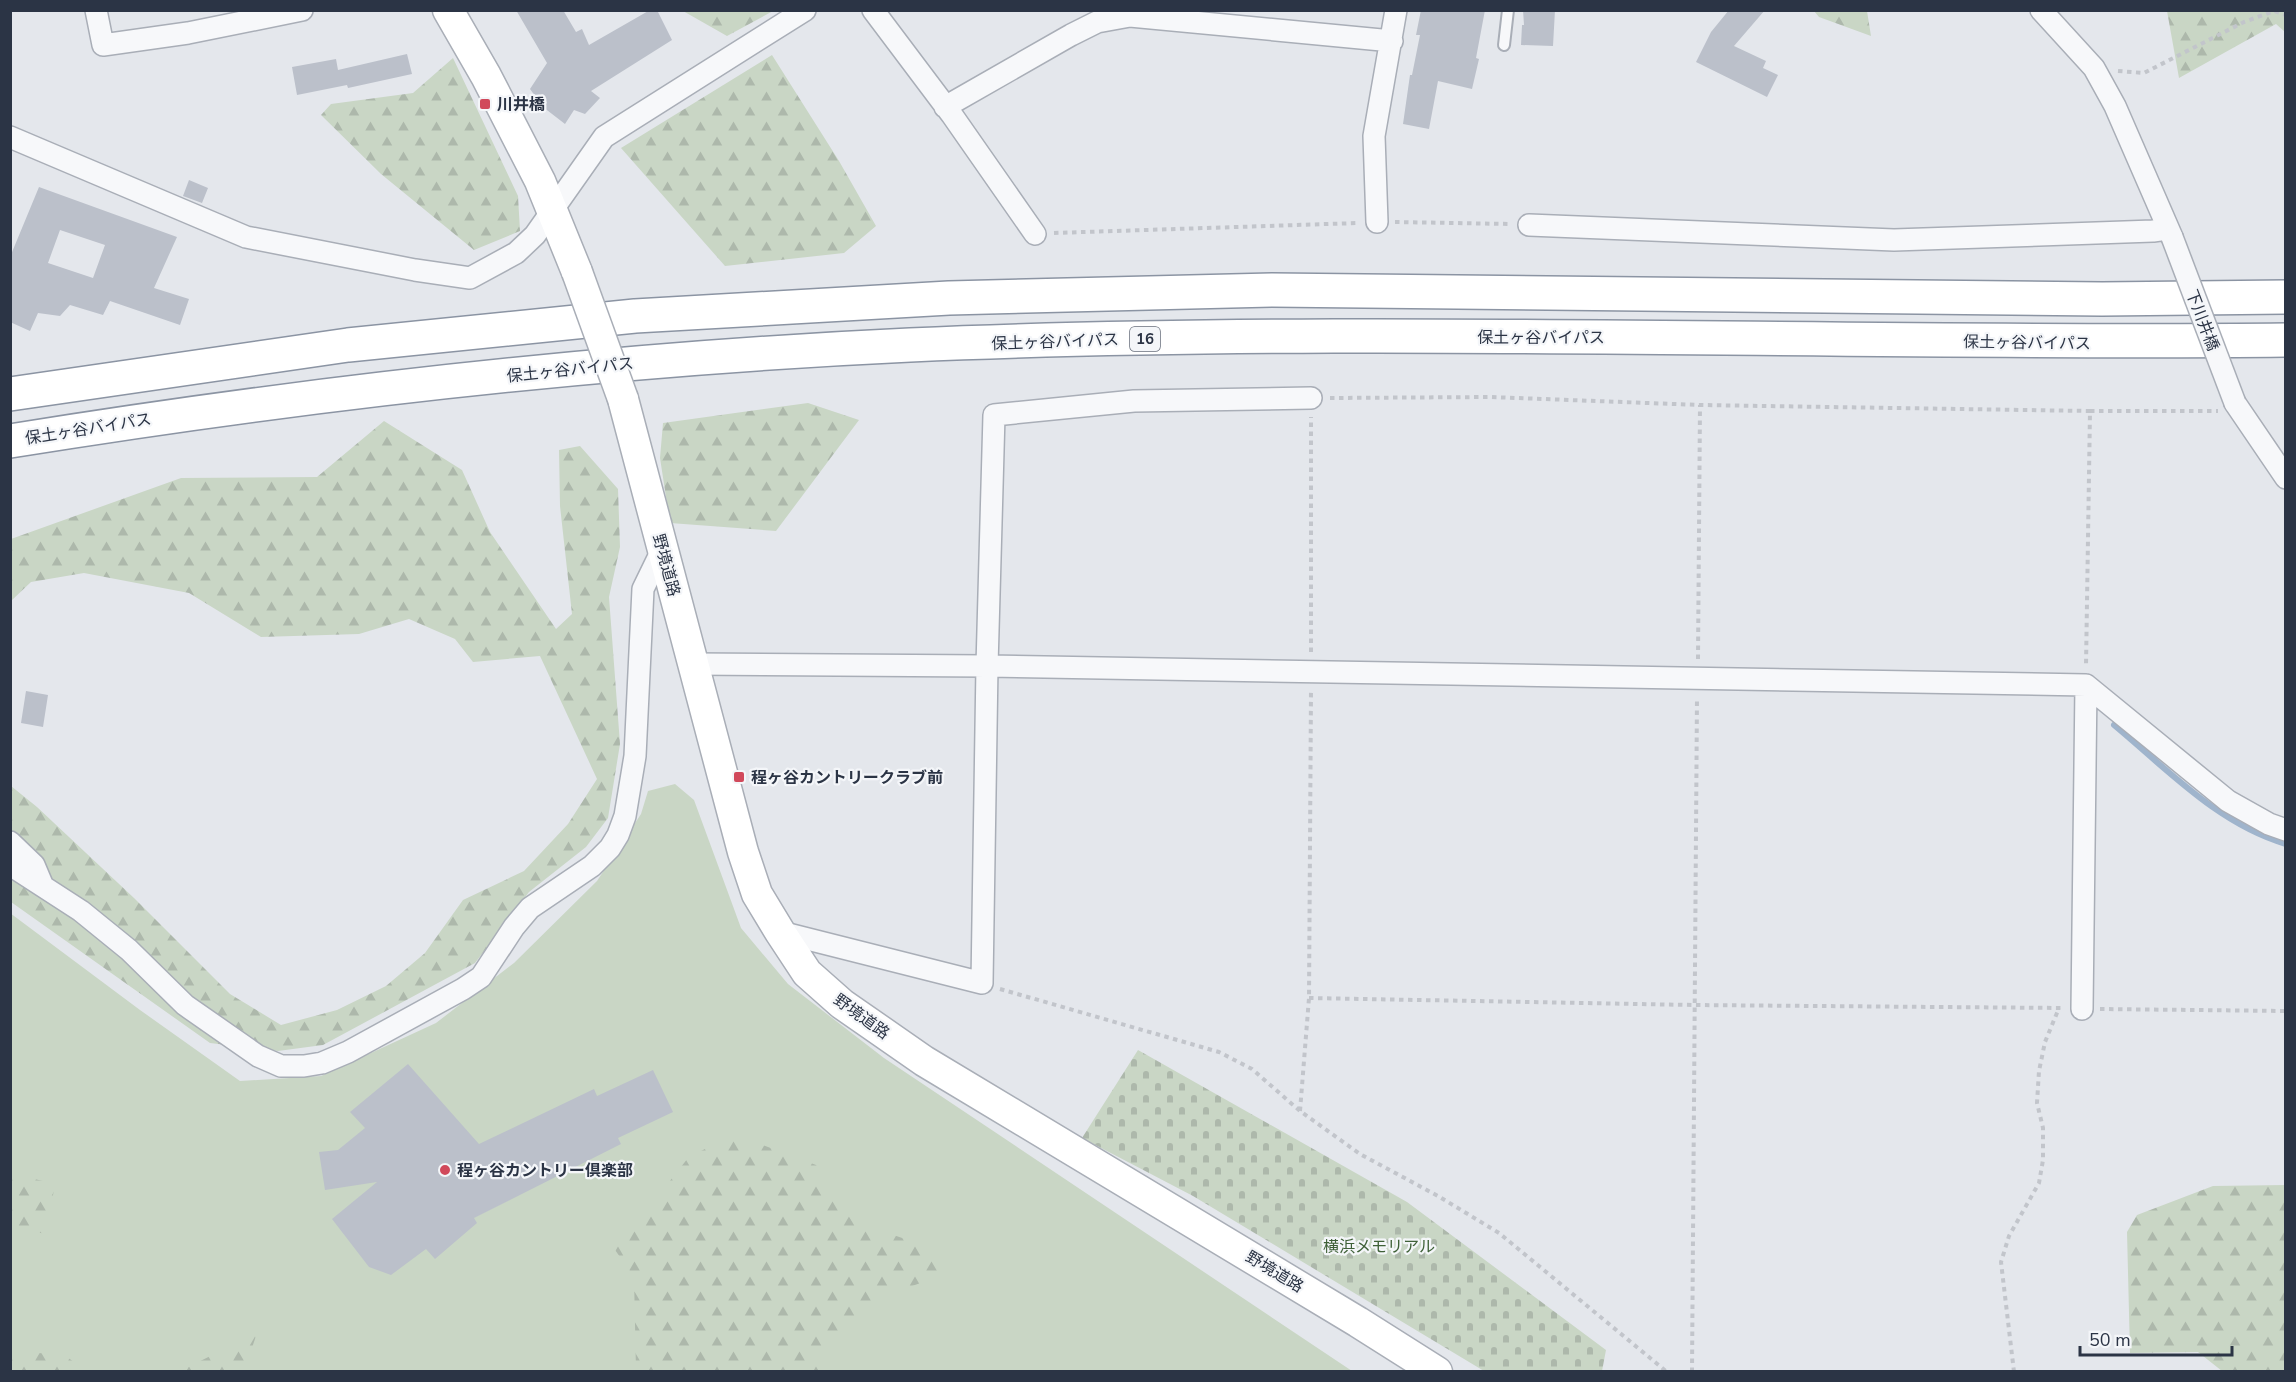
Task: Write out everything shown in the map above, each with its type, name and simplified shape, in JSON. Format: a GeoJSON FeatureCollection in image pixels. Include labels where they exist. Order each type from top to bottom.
{"type":"FeatureCollection","features":[{"type":"Feature","properties":{"kind":"highway"},"geometry":{"type":"LineString","coordinates":[[10,394],[348,345],[635,316],[949,298],[1272,290],[2079,299],[2286,297]]}},
{"type":"Feature","properties":{"kind":"highway","name":"保土ヶ谷バイパス"},"geometry":{"type":"LineString","coordinates":[[10,441],[152,418],[409,386],[659,360],[912,345],[1266,336],[2102,342],[2286,340]]}},
{"type":"Feature","properties":{"kind":"street"},"geometry":{"type":"LineString","coordinates":[[96,10],[103,45],[188,33],[302,10]]}},
{"type":"Feature","properties":{"kind":"street"},"geometry":{"type":"LineString","coordinates":[[448,10],[540,181],[552,212]]}},
{"type":"Feature","properties":{"kind":"street"},"geometry":{"type":"LineString","coordinates":[[10,137],[246,237],[415,270],[470,278],[516,253],[535,235],[604,136],[805,10]]}},
{"type":"Feature","properties":{"kind":"street"},"geometry":{"type":"LineString","coordinates":[[873,10],[1035,234]]}},
{"type":"Feature","properties":{"kind":"street"},"geometry":{"type":"LineString","coordinates":[[1377,222],[1374,136],[1396,10]]}},
{"type":"Feature","properties":{"kind":"street","name":"下川井橋"},"geometry":{"type":"LineString","coordinates":[[2041,10],[2094,68],[2115,106],[2169,233],[2237,407],[2286,478]]}},
{"type":"Feature","properties":{"kind":"street"},"geometry":{"type":"LineString","coordinates":[[945,107],[1071,35],[1098,22],[1130,16],[1392,41]]}},
{"type":"Feature","properties":{"kind":"street","name":"野境道路"},"geometry":{"type":"LineString","coordinates":[[552,212],[577,272],[623,399],[743,852],[757,894],[807,973],[843,1004],[924,1061],[1165,1204],[1437,1371]]}},
{"type":"Feature","properties":{"kind":"street"},"geometry":{"type":"LineString","coordinates":[[1529,225],[1894,240],[2152,231],[2169,233]]}},
{"type":"Feature","properties":{"kind":"street"},"geometry":{"type":"LineString","coordinates":[[780,932],[982,983],[994,415],[1134,401],[1311,398]]}},
{"type":"Feature","properties":{"kind":"street"},"geometry":{"type":"LineString","coordinates":[[10,865],[81,911],[129,950],[185,1005],[258,1056],[281,1065],[304,1066],[322,1063],[380,1035],[481,977],[514,927],[530,908],[592,866],[610,848],[618,835],[625,816],[635,756],[643,590],[662,550]]}},
{"type":"Feature","properties":{"kind":"street"},"geometry":{"type":"LineString","coordinates":[[693,664],[987,666],[2086,685],[2228,801],[2269,825],[2286,830]]}},
{"type":"Feature","properties":{"kind":"street"},"geometry":{"type":"LineString","coordinates":[[2082,1009],[2086,685]]}},
{"type":"Feature","properties":{"kind":"street"},"geometry":{"type":"LineString","coordinates":[[10,842],[34,865],[43,887]]}},
{"type":"Feature","properties":{"kind":"lane"},"geometry":{"type":"LineString","coordinates":[[1503,45],[1508,10]]}},
{"type":"Feature","properties":{"kind":"path"},"geometry":{"type":"LineString","coordinates":[[2094,68],[2144,73],[2244,22],[2274,11],[2286,15]]}},
{"type":"Feature","properties":{"kind":"path"},"geometry":{"type":"LineString","coordinates":[[1035,234],[1377,222],[1529,225]]}},
{"type":"Feature","properties":{"kind":"path"},"geometry":{"type":"LineString","coordinates":[[1300,1111],[1310,998],[1311,398],[1491,397],[1700,405],[2090,411],[2237,407]]}},
{"type":"Feature","properties":{"kind":"path"},"geometry":{"type":"LineString","coordinates":[[1692,1371],[1700,405]]}},
{"type":"Feature","properties":{"kind":"path"},"geometry":{"type":"LineString","coordinates":[[2086,685],[2090,411]]}},
{"type":"Feature","properties":{"kind":"path"},"geometry":{"type":"LineString","coordinates":[[982,983],[1219,1052],[1252,1069],[1300,1111],[1360,1154],[1438,1196],[1499,1233],[1667,1371]]}},
{"type":"Feature","properties":{"kind":"path"},"geometry":{"type":"LineString","coordinates":[[1310,998],[1694,1005],[2286,1011]]}},
{"type":"Feature","properties":{"kind":"path"},"geometry":{"type":"LineString","coordinates":[[2014,1371],[2001,1262],[2009,1236],[2039,1183],[2043,1160],[2043,1128],[2037,1103],[2040,1071],[2045,1042],[2059,1008]]}},
{"type":"Feature","properties":{"kind":"green space"},"geometry":{"type":"Polygon","coordinates":[[[773,10],[727,36],[683,11],[773,10]]]}},
{"type":"Feature","properties":{"kind":"green space"},"geometry":{"type":"Polygon","coordinates":[[[1814,11],[1867,11],[1871,36],[1819,17],[1814,11]]]}},
{"type":"Feature","properties":{"kind":"green space"},"geometry":{"type":"Polygon","coordinates":[[[2167,11],[2285,11],[2285,32],[2276,24],[2179,78],[2167,11]]]}},
{"type":"Feature","properties":{"kind":"green space"},"geometry":{"type":"Polygon","coordinates":[[[772,55],[839,161],[876,226],[844,253],[725,266],[621,148],[772,55]]]}},
{"type":"Feature","properties":{"kind":"green space"},"geometry":{"type":"Polygon","coordinates":[[[453,58],[518,196],[520,231],[474,250],[381,174],[321,115],[331,104],[413,93],[453,58]]]}},
{"type":"Feature","properties":{"kind":"green space"},"geometry":{"type":"Polygon","coordinates":[[[808,403],[859,420],[776,531],[670,523],[660,458],[663,423],[808,403]]]}},
{"type":"Feature","properties":{"kind":"green space"},"geometry":{"type":"Polygon","coordinates":[[[384,421],[462,470],[490,532],[556,629],[572,614],[560,506],[559,450],[580,446],[618,489],[620,547],[609,597],[620,744],[608,818],[586,847],[529,892],[475,963],[323,1045],[278,1051],[210,1043],[11,902],[11,786],[37,807],[134,898],[230,994],[281,1025],[337,1010],[386,986],[425,953],[463,900],[524,871],[568,824],[597,779],[540,656],[473,662],[455,639],[409,619],[359,634],[261,637],[189,593],[84,573],[31,582],[11,601],[11,539],[181,478],[317,477],[384,421]]]}},
{"type":"Feature","properties":{"kind":"green space","name":"程ヶ谷カントリー倶楽部"},"geometry":{"type":"Polygon","coordinates":[[[675,784],[694,800],[741,928],[788,984],[884,1058],[1352,1371],[11,1371],[10,913],[240,1081],[321,1076],[436,1023],[514,963],[597,881],[641,814],[648,791],[675,784]]]}},
{"type":"Feature","properties":{"kind":"green space","name":"横浜メモリアル"},"geometry":{"type":"Polygon","coordinates":[[[1138,1050],[1407,1202],[1606,1350],[1602,1371],[1484,1371],[1193,1196],[1082,1138],[1138,1050]]]}},
{"type":"Feature","properties":{"kind":"green space"},"geometry":{"type":"Polygon","coordinates":[[[733,1134],[816,1165],[852,1221],[917,1243],[952,1272],[872,1300],[829,1345],[823,1371],[636,1371],[634,1277],[613,1247],[651,1205],[688,1158],[733,1134]]]}},
{"type":"Feature","properties":{"kind":"green space"},"geometry":{"type":"Polygon","coordinates":[[[10,1173],[55,1184],[46,1234],[11,1227],[10,1173]]]}},
{"type":"Feature","properties":{"kind":"green space"},"geometry":{"type":"Polygon","coordinates":[[[2285,1185],[2285,1371],[2222,1371],[2198,1352],[2130,1353],[2127,1232],[2137,1215],[2213,1186],[2285,1185]]]}},
{"type":"Feature","properties":{"kind":"green space"},"geometry":{"type":"Polygon","coordinates":[[[257,1333],[244,1371],[180,1371],[257,1333]]]}},
{"type":"Feature","properties":{"kind":"green space"},"geometry":{"type":"Polygon","coordinates":[[[10,1352],[63,1354],[86,1371],[11,1371],[10,1352]]]}},
{"type":"Feature","properties":{"kind":"building"},"geometry":{"type":"Polygon","coordinates":[[[516,10],[563,10],[576,32],[582,29],[589,45],[650,10],[657,10],[672,40],[591,91],[600,98],[585,114],[574,110],[565,124],[543,107],[530,89],[547,63],[516,10]]]}},
{"type":"Feature","properties":{"kind":"building"},"geometry":{"type":"Polygon","coordinates":[[[1421,10],[1485,10],[1476,58],[1479,59],[1472,89],[1438,81],[1429,129],[1403,124],[1410,75],[1412,75],[1420,35],[1416,35],[1421,10]]]}},
{"type":"Feature","properties":{"kind":"building"},"geometry":{"type":"Polygon","coordinates":[[[1523,10],[1555,10],[1553,46],[1521,45],[1522,25],[1524,25],[1523,10]]]}},
{"type":"Feature","properties":{"kind":"building"},"geometry":{"type":"Polygon","coordinates":[[[1729,10],[1765,10],[1734,46],[1766,61],[1763,68],[1778,75],[1767,97],[1696,62],[1711,32],[1729,10]]]}},
{"type":"Feature","properties":{"kind":"building"},"geometry":{"type":"Polygon","coordinates":[[[407,54],[412,74],[348,88],[347,85],[297,95],[292,67],[336,59],[338,70],[407,54]]]}},
{"type":"Feature","properties":{"kind":"building"},"geometry":{"type":"Polygon","coordinates":[[[189,180],[208,188],[202,203],[183,196],[189,180]]]}},
{"type":"Feature","properties":{"kind":"building"},"geometry":{"type":"Polygon","coordinates":[[[39,187],[177,237],[154,288],[189,299],[180,325],[110,301],[103,315],[70,305],[60,316],[38,313],[30,331],[10,322],[10,257],[39,187]],[[60,230],[48,263],[93,278],[105,245],[60,230]]]}},
{"type":"Feature","properties":{"kind":"building"},"geometry":{"type":"Polygon","coordinates":[[[26,691],[48,695],[43,727],[21,723],[26,691]]]}},
{"type":"Feature","properties":{"kind":"building","name":"程ヶ谷カントリー倶楽部"},"geometry":{"type":"Polygon","coordinates":[[[408,1064],[479,1144],[594,1089],[597,1096],[653,1070],[673,1112],[618,1138],[621,1144],[474,1218],[477,1223],[435,1259],[426,1249],[391,1275],[369,1267],[332,1219],[377,1182],[325,1190],[319,1152],[338,1150],[365,1128],[350,1112],[408,1064]]]}},
{"type":"Feature","properties":{"kind":"waterway"},"geometry":{"type":"LineString","coordinates":[[2114,725],[2194,794],[2238,823],[2286,844]]}},
{"type":"Feature","properties":{"kind":"place","name":"川井橋"},"geometry":{"type":"Point","coordinates":[485,104]}},
{"type":"Feature","properties":{"kind":"place","name":"程ヶ谷カントリークラブ前"},"geometry":{"type":"Point","coordinates":[739,777]}},
{"type":"Feature","properties":{"kind":"place","name":"程ヶ谷カントリー倶楽部"},"geometry":{"type":"Point","coordinates":[445,1170]}}]}
